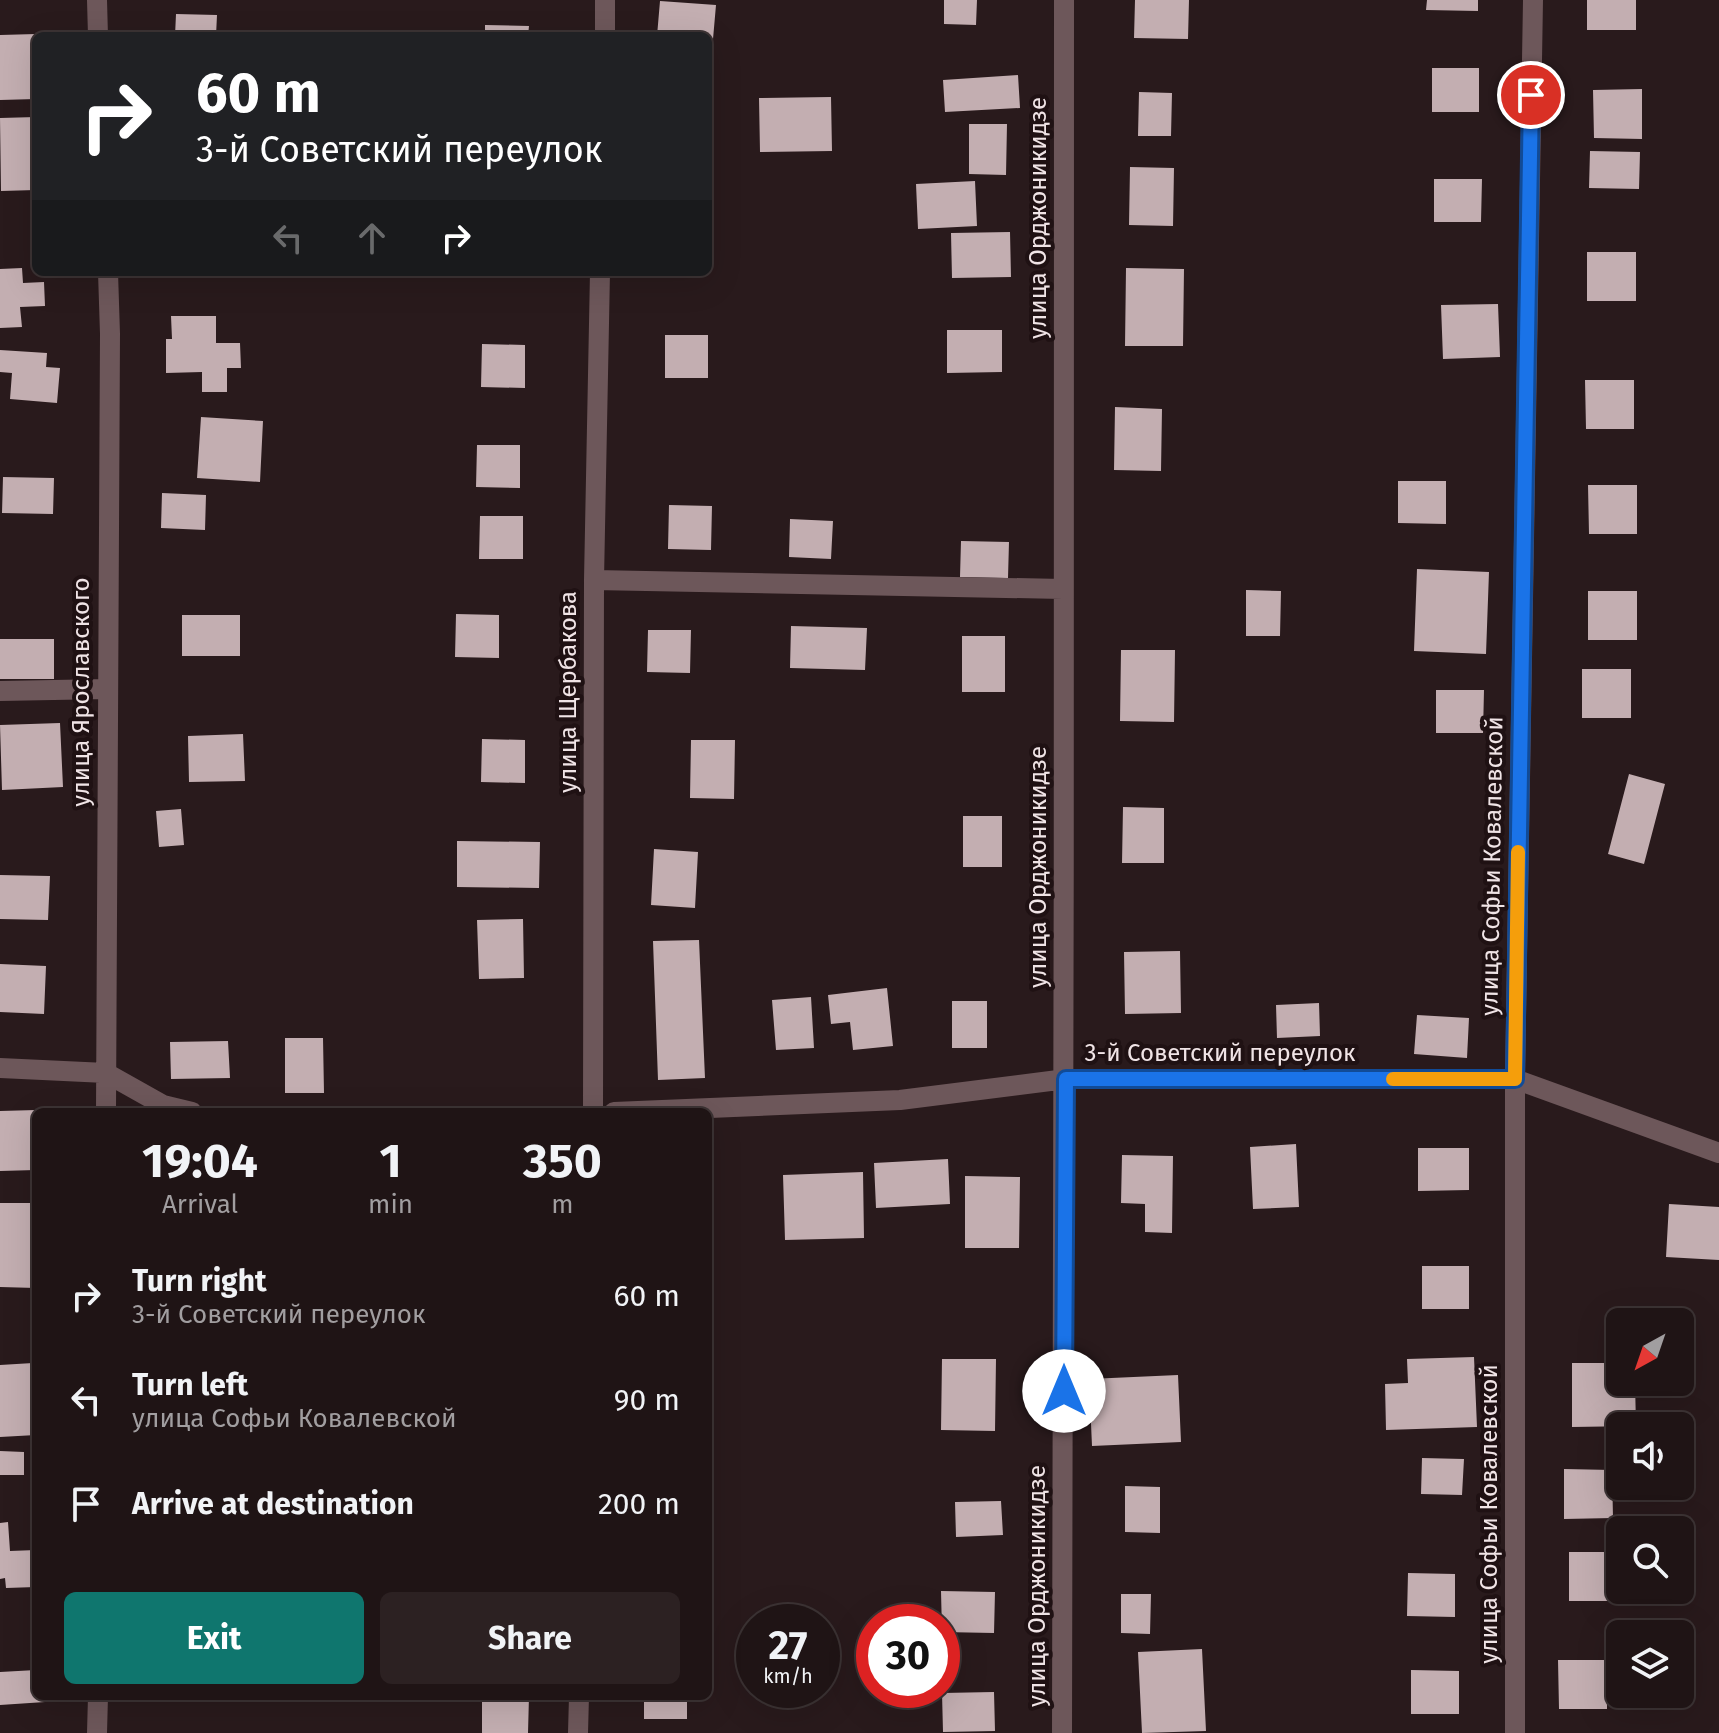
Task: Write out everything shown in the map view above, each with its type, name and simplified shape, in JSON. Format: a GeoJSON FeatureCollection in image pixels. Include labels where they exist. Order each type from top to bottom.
{"type":"FeatureCollection","features":[{"type":"Feature","properties":{"kind":"street"},"geometry":{"type":"LineString","coordinates":[[97,0],[98,32]]}},
{"type":"Feature","properties":{"kind":"street"},"geometry":{"type":"LineString","coordinates":[[605,0],[605,32]]}},
{"type":"Feature","properties":{"kind":"street","name":"улица Орджоникидзе"},"geometry":{"type":"LineString","coordinates":[[1062,1733],[1066,1079],[1064,0]]}},
{"type":"Feature","properties":{"kind":"street","name":"улица Софьи Ковалевской"},"geometry":{"type":"LineString","coordinates":[[1515,1733],[1515,1079],[1533,0]]}},
{"type":"Feature","properties":{"kind":"street","name":"улица Ярославского"},"geometry":{"type":"LineString","coordinates":[[106,1108],[108,276]]}},
{"type":"Feature","properties":{"kind":"street","name":"улица Щербакова"},"geometry":{"type":"LineString","coordinates":[[593,1108],[594,580],[600,276]]}},
{"type":"Feature","properties":{"kind":"street"},"geometry":{"type":"LineString","coordinates":[[594,580],[1063,589]]}},
{"type":"Feature","properties":{"kind":"street"},"geometry":{"type":"LineString","coordinates":[[0,691],[107,689]]}},
{"type":"Feature","properties":{"kind":"street"},"geometry":{"type":"LineString","coordinates":[[0,1068],[106,1073],[163,1105],[175,1108]]}},
{"type":"Feature","properties":{"kind":"street","name":"3-й Советский переулок"},"geometry":{"type":"LineString","coordinates":[[709,1108],[900,1100],[1066,1079],[1515,1079],[1719,1153]]}},
{"type":"Feature","properties":{"kind":"street"},"geometry":{"type":"LineString","coordinates":[[97,1733],[98,1700]]}},
{"type":"Feature","properties":{"kind":"street"},"geometry":{"type":"LineString","coordinates":[[578,1733],[579,1700]]}},
{"type":"Feature","properties":{"kind":"building"},"geometry":{"type":"Polygon","coordinates":[[[944,0],[977,0],[976,25],[944,24],[944,0]]]}},
{"type":"Feature","properties":{"kind":"building"},"geometry":{"type":"Polygon","coordinates":[[[1135,0],[1189,0],[1188,39],[1134,38],[1135,0]]]}},
{"type":"Feature","properties":{"kind":"building"},"geometry":{"type":"Polygon","coordinates":[[[1427,0],[1478,0],[1478,11],[1426,10],[1427,0]]]}},
{"type":"Feature","properties":{"kind":"building"},"geometry":{"type":"Polygon","coordinates":[[[1587,0],[1636,0],[1636,30],[1587,30],[1587,0]]]}},
{"type":"Feature","properties":{"kind":"building"},"geometry":{"type":"Polygon","coordinates":[[[660,1],[716,5],[712,51],[712,32],[657,32],[660,1]]]}},
{"type":"Feature","properties":{"kind":"building"},"geometry":{"type":"Polygon","coordinates":[[[176,14],[217,15],[216,32],[175,32],[176,14]]]}},
{"type":"Feature","properties":{"kind":"building"},"geometry":{"type":"Polygon","coordinates":[[[485,25],[529,26],[528,32],[485,32],[485,25]]]}},
{"type":"Feature","properties":{"kind":"building"},"geometry":{"type":"Polygon","coordinates":[[[32,34],[32,99],[0,100],[0,35],[32,34]]]}},
{"type":"Feature","properties":{"kind":"building"},"geometry":{"type":"Polygon","coordinates":[[[1432,68],[1479,68],[1479,112],[1432,112],[1432,68]]]}},
{"type":"Feature","properties":{"kind":"building"},"geometry":{"type":"Polygon","coordinates":[[[1018,75],[1020,108],[945,112],[943,80],[1018,75]]]}},
{"type":"Feature","properties":{"kind":"building"},"geometry":{"type":"Polygon","coordinates":[[[1642,89],[1642,139],[1594,138],[1593,90],[1642,89]]]}},
{"type":"Feature","properties":{"kind":"building"},"geometry":{"type":"Polygon","coordinates":[[[1139,92],[1172,93],[1171,136],[1138,136],[1139,92]]]}},
{"type":"Feature","properties":{"kind":"building"},"geometry":{"type":"Polygon","coordinates":[[[831,97],[832,151],[760,152],[759,98],[831,97]]]}},
{"type":"Feature","properties":{"kind":"building"},"geometry":{"type":"Polygon","coordinates":[[[32,117],[32,190],[1,191],[0,118],[32,117]]]}},
{"type":"Feature","properties":{"kind":"building"},"geometry":{"type":"Polygon","coordinates":[[[969,124],[1007,124],[1006,175],[969,174],[969,124]]]}},
{"type":"Feature","properties":{"kind":"building"},"geometry":{"type":"Polygon","coordinates":[[[1590,151],[1640,152],[1639,189],[1589,188],[1590,151]]]}},
{"type":"Feature","properties":{"kind":"building"},"geometry":{"type":"Polygon","coordinates":[[[1130,167],[1174,168],[1173,226],[1129,225],[1130,167]]]}},
{"type":"Feature","properties":{"kind":"building"},"geometry":{"type":"Polygon","coordinates":[[[1434,179],[1482,179],[1481,222],[1434,222],[1434,179]]]}},
{"type":"Feature","properties":{"kind":"building"},"geometry":{"type":"Polygon","coordinates":[[[975,181],[977,226],[918,229],[916,184],[975,181]]]}},
{"type":"Feature","properties":{"kind":"building"},"geometry":{"type":"Polygon","coordinates":[[[1010,232],[1011,277],[952,278],[951,233],[1010,232]]]}},
{"type":"Feature","properties":{"kind":"building"},"geometry":{"type":"Polygon","coordinates":[[[1587,252],[1636,252],[1636,301],[1587,301],[1587,252]]]}},
{"type":"Feature","properties":{"kind":"building"},"geometry":{"type":"Polygon","coordinates":[[[22,268],[23,283],[44,282],[45,306],[20,307],[22,327],[0,328],[0,269],[22,268]]]}},
{"type":"Feature","properties":{"kind":"building"},"geometry":{"type":"Polygon","coordinates":[[[1126,268],[1184,269],[1183,346],[1125,346],[1126,268]]]}},
{"type":"Feature","properties":{"kind":"building"},"geometry":{"type":"Polygon","coordinates":[[[1498,304],[1500,357],[1443,359],[1441,305],[1498,304]]]}},
{"type":"Feature","properties":{"kind":"building"},"geometry":{"type":"Polygon","coordinates":[[[171,316],[216,316],[216,343],[240,343],[241,368],[227,368],[227,392],[202,392],[202,372],[166,373],[166,339],[172,339],[171,316]]]}},
{"type":"Feature","properties":{"kind":"building"},"geometry":{"type":"Polygon","coordinates":[[[947,330],[1002,330],[1002,372],[947,373],[947,330]]]}},
{"type":"Feature","properties":{"kind":"building"},"geometry":{"type":"Polygon","coordinates":[[[665,335],[708,335],[708,378],[665,378],[665,335]]]}},
{"type":"Feature","properties":{"kind":"building"},"geometry":{"type":"Polygon","coordinates":[[[482,344],[525,345],[525,388],[481,387],[482,344]]]}},
{"type":"Feature","properties":{"kind":"building"},"geometry":{"type":"Polygon","coordinates":[[[0,350],[47,353],[46,367],[60,368],[57,403],[10,399],[12,373],[0,372],[0,350]]]}},
{"type":"Feature","properties":{"kind":"building"},"geometry":{"type":"Polygon","coordinates":[[[1585,380],[1634,380],[1634,429],[1586,429],[1585,380]]]}},
{"type":"Feature","properties":{"kind":"building"},"geometry":{"type":"Polygon","coordinates":[[[1115,407],[1162,409],[1161,471],[1114,470],[1115,407]]]}},
{"type":"Feature","properties":{"kind":"building"},"geometry":{"type":"Polygon","coordinates":[[[201,417],[263,421],[260,482],[197,478],[201,417]]]}},
{"type":"Feature","properties":{"kind":"building"},"geometry":{"type":"Polygon","coordinates":[[[477,445],[520,445],[520,488],[476,487],[477,445]]]}},
{"type":"Feature","properties":{"kind":"building"},"geometry":{"type":"Polygon","coordinates":[[[3,477],[54,478],[53,514],[2,513],[3,477]]]}},
{"type":"Feature","properties":{"kind":"building"},"geometry":{"type":"Polygon","coordinates":[[[1398,481],[1446,481],[1446,524],[1398,523],[1398,481]]]}},
{"type":"Feature","properties":{"kind":"building"},"geometry":{"type":"Polygon","coordinates":[[[1588,485],[1637,485],[1637,534],[1589,534],[1588,485]]]}},
{"type":"Feature","properties":{"kind":"building"},"geometry":{"type":"Polygon","coordinates":[[[162,493],[206,495],[205,530],[161,528],[162,493]]]}},
{"type":"Feature","properties":{"kind":"building"},"geometry":{"type":"Polygon","coordinates":[[[669,505],[712,506],[711,550],[668,549],[669,505]]]}},
{"type":"Feature","properties":{"kind":"building"},"geometry":{"type":"Polygon","coordinates":[[[480,516],[523,516],[523,559],[479,559],[480,516]]]}},
{"type":"Feature","properties":{"kind":"building"},"geometry":{"type":"Polygon","coordinates":[[[790,519],[833,521],[831,559],[789,557],[790,519]]]}},
{"type":"Feature","properties":{"kind":"building"},"geometry":{"type":"Polygon","coordinates":[[[961,541],[1009,542],[1008,578],[960,577],[961,541]]]}},
{"type":"Feature","properties":{"kind":"building"},"geometry":{"type":"Polygon","coordinates":[[[1417,569],[1489,572],[1486,654],[1414,651],[1417,569]]]}},
{"type":"Feature","properties":{"kind":"building"},"geometry":{"type":"Polygon","coordinates":[[[1246,590],[1281,591],[1280,636],[1246,636],[1246,590]]]}},
{"type":"Feature","properties":{"kind":"building"},"geometry":{"type":"Polygon","coordinates":[[[1588,591],[1637,591],[1637,640],[1588,640],[1588,591]]]}},
{"type":"Feature","properties":{"kind":"building"},"geometry":{"type":"Polygon","coordinates":[[[456,614],[499,615],[499,658],[455,657],[456,614]]]}},
{"type":"Feature","properties":{"kind":"building"},"geometry":{"type":"Polygon","coordinates":[[[182,615],[240,615],[240,656],[182,656],[182,615]]]}},
{"type":"Feature","properties":{"kind":"building"},"geometry":{"type":"Polygon","coordinates":[[[791,626],[867,628],[865,670],[790,668],[791,626]]]}},
{"type":"Feature","properties":{"kind":"building"},"geometry":{"type":"Polygon","coordinates":[[[648,630],[691,630],[690,673],[647,672],[648,630]]]}},
{"type":"Feature","properties":{"kind":"building"},"geometry":{"type":"Polygon","coordinates":[[[962,636],[1005,636],[1005,692],[962,692],[962,636]]]}},
{"type":"Feature","properties":{"kind":"building"},"geometry":{"type":"Polygon","coordinates":[[[0,639],[54,639],[54,679],[0,679],[0,639]]]}},
{"type":"Feature","properties":{"kind":"building"},"geometry":{"type":"Polygon","coordinates":[[[1121,650],[1175,650],[1174,722],[1120,721],[1121,650]]]}},
{"type":"Feature","properties":{"kind":"building"},"geometry":{"type":"Polygon","coordinates":[[[1582,669],[1631,669],[1631,718],[1582,718],[1582,669]]]}},
{"type":"Feature","properties":{"kind":"building"},"geometry":{"type":"Polygon","coordinates":[[[1436,690],[1484,690],[1483,733],[1436,733],[1436,690]]]}},
{"type":"Feature","properties":{"kind":"building"},"geometry":{"type":"Polygon","coordinates":[[[60,723],[63,787],[2,790],[0,725],[60,723]]]}},
{"type":"Feature","properties":{"kind":"building"},"geometry":{"type":"Polygon","coordinates":[[[243,734],[245,781],[189,782],[188,736],[243,734]]]}},
{"type":"Feature","properties":{"kind":"building"},"geometry":{"type":"Polygon","coordinates":[[[482,739],[525,740],[525,783],[481,782],[482,739]]]}},
{"type":"Feature","properties":{"kind":"building"},"geometry":{"type":"Polygon","coordinates":[[[691,740],[735,740],[734,799],[690,798],[691,740]]]}},
{"type":"Feature","properties":{"kind":"building"},"geometry":{"type":"Polygon","coordinates":[[[1629,774],[1665,784],[1644,864],[1608,854],[1629,774]]]}},
{"type":"Feature","properties":{"kind":"building"},"geometry":{"type":"Polygon","coordinates":[[[1123,807],[1164,808],[1164,863],[1122,863],[1123,807]]]}},
{"type":"Feature","properties":{"kind":"building"},"geometry":{"type":"Polygon","coordinates":[[[181,809],[184,845],[159,847],[156,811],[181,809]]]}},
{"type":"Feature","properties":{"kind":"building"},"geometry":{"type":"Polygon","coordinates":[[[963,816],[1002,816],[1002,867],[963,867],[963,816]]]}},
{"type":"Feature","properties":{"kind":"building"},"geometry":{"type":"Polygon","coordinates":[[[457,841],[540,842],[539,888],[457,887],[457,841]]]}},
{"type":"Feature","properties":{"kind":"building"},"geometry":{"type":"Polygon","coordinates":[[[654,849],[698,852],[695,908],[651,905],[654,849]]]}},
{"type":"Feature","properties":{"kind":"building"},"geometry":{"type":"Polygon","coordinates":[[[0,875],[50,876],[48,920],[0,919],[0,875]]]}},
{"type":"Feature","properties":{"kind":"building"},"geometry":{"type":"Polygon","coordinates":[[[523,919],[524,978],[479,979],[477,920],[523,919]]]}},
{"type":"Feature","properties":{"kind":"building"},"geometry":{"type":"Polygon","coordinates":[[[699,940],[705,1078],[658,1080],[653,941],[699,940]]]}},
{"type":"Feature","properties":{"kind":"building"},"geometry":{"type":"Polygon","coordinates":[[[1180,951],[1181,1013],[1125,1014],[1124,952],[1180,951]]]}},
{"type":"Feature","properties":{"kind":"building"},"geometry":{"type":"Polygon","coordinates":[[[0,964],[46,966],[44,1014],[0,1012],[0,964]]]}},
{"type":"Feature","properties":{"kind":"building"},"geometry":{"type":"Polygon","coordinates":[[[887,988],[893,1046],[853,1050],[850,1022],[831,1024],[828,995],[887,988]]]}},
{"type":"Feature","properties":{"kind":"building"},"geometry":{"type":"Polygon","coordinates":[[[811,997],[814,1048],[776,1050],[772,1000],[811,997]]]}},
{"type":"Feature","properties":{"kind":"building"},"geometry":{"type":"Polygon","coordinates":[[[952,1001],[987,1001],[987,1048],[952,1048],[952,1001]]]}},
{"type":"Feature","properties":{"kind":"building"},"geometry":{"type":"Polygon","coordinates":[[[1319,1003],[1320,1036],[1277,1038],[1276,1005],[1319,1003]]]}},
{"type":"Feature","properties":{"kind":"building"},"geometry":{"type":"Polygon","coordinates":[[[1417,1015],[1469,1018],[1467,1058],[1414,1054],[1417,1015]]]}},
{"type":"Feature","properties":{"kind":"building"},"geometry":{"type":"Polygon","coordinates":[[[285,1038],[323,1038],[324,1093],[285,1093],[285,1038]]]}},
{"type":"Feature","properties":{"kind":"building"},"geometry":{"type":"Polygon","coordinates":[[[228,1041],[230,1078],[171,1079],[170,1042],[228,1041]]]}},
{"type":"Feature","properties":{"kind":"building"},"geometry":{"type":"Polygon","coordinates":[[[32,1110],[32,1170],[0,1171],[0,1111],[32,1110]]]}},
{"type":"Feature","properties":{"kind":"building"},"geometry":{"type":"Polygon","coordinates":[[[1296,1144],[1299,1207],[1253,1209],[1250,1147],[1296,1144]]]}},
{"type":"Feature","properties":{"kind":"building"},"geometry":{"type":"Polygon","coordinates":[[[1418,1148],[1469,1148],[1469,1190],[1418,1191],[1418,1148]]]}},
{"type":"Feature","properties":{"kind":"building"},"geometry":{"type":"Polygon","coordinates":[[[1122,1155],[1173,1156],[1172,1233],[1145,1232],[1145,1204],[1121,1203],[1122,1155]]]}},
{"type":"Feature","properties":{"kind":"building"},"geometry":{"type":"Polygon","coordinates":[[[948,1159],[950,1204],[876,1208],[874,1163],[948,1159]]]}},
{"type":"Feature","properties":{"kind":"building"},"geometry":{"type":"Polygon","coordinates":[[[863,1172],[864,1238],[785,1240],[783,1175],[863,1172]]]}},
{"type":"Feature","properties":{"kind":"building"},"geometry":{"type":"Polygon","coordinates":[[[965,1176],[1020,1177],[1019,1248],[965,1248],[965,1176]]]}},
{"type":"Feature","properties":{"kind":"building"},"geometry":{"type":"Polygon","coordinates":[[[0,1203],[32,1203],[32,1288],[0,1287],[0,1203]]]}},
{"type":"Feature","properties":{"kind":"building"},"geometry":{"type":"Polygon","coordinates":[[[1669,1204],[1719,1207],[1719,1260],[1666,1257],[1669,1204]]]}},
{"type":"Feature","properties":{"kind":"building"},"geometry":{"type":"Polygon","coordinates":[[[1422,1266],[1469,1266],[1469,1309],[1422,1309],[1422,1266]]]}},
{"type":"Feature","properties":{"kind":"building"},"geometry":{"type":"Polygon","coordinates":[[[1474,1357],[1477,1427],[1386,1430],[1385,1384],[1408,1383],[1407,1359],[1474,1357]]]}},
{"type":"Feature","properties":{"kind":"building"},"geometry":{"type":"Polygon","coordinates":[[[942,1359],[996,1359],[995,1431],[941,1430],[942,1359]]]}},
{"type":"Feature","properties":{"kind":"building"},"geometry":{"type":"Polygon","coordinates":[[[32,1363],[32,1435],[0,1437],[0,1365],[32,1363]]]}},
{"type":"Feature","properties":{"kind":"building"},"geometry":{"type":"Polygon","coordinates":[[[1572,1363],[1606,1363],[1606,1396],[1635,1396],[1636,1412],[1606,1412],[1606,1426],[1572,1427],[1572,1363]]]}},
{"type":"Feature","properties":{"kind":"building"},"geometry":{"type":"Polygon","coordinates":[[[1178,1375],[1181,1442],[1092,1446],[1089,1379],[1178,1375]]]}},
{"type":"Feature","properties":{"kind":"building"},"geometry":{"type":"Polygon","coordinates":[[[0,1451],[24,1452],[24,1475],[0,1475],[0,1451]]]}},
{"type":"Feature","properties":{"kind":"building"},"geometry":{"type":"Polygon","coordinates":[[[1422,1458],[1464,1459],[1462,1495],[1421,1494],[1422,1458]]]}},
{"type":"Feature","properties":{"kind":"building"},"geometry":{"type":"Polygon","coordinates":[[[1564,1469],[1606,1470],[1606,1500],[1613,1500],[1613,1516],[1564,1519],[1564,1469]]]}},
{"type":"Feature","properties":{"kind":"building"},"geometry":{"type":"Polygon","coordinates":[[[1125,1486],[1160,1487],[1160,1533],[1125,1532],[1125,1486]]]}},
{"type":"Feature","properties":{"kind":"building"},"geometry":{"type":"Polygon","coordinates":[[[1001,1501],[1003,1535],[956,1537],[955,1502],[1001,1501]]]}},
{"type":"Feature","properties":{"kind":"building"},"geometry":{"type":"Polygon","coordinates":[[[8,1522],[10,1551],[32,1550],[32,1587],[6,1588],[5,1578],[0,1579],[0,1523],[8,1522]]]}},
{"type":"Feature","properties":{"kind":"building"},"geometry":{"type":"Polygon","coordinates":[[[1569,1552],[1606,1552],[1606,1601],[1569,1601],[1569,1552]]]}},
{"type":"Feature","properties":{"kind":"building"},"geometry":{"type":"Polygon","coordinates":[[[1408,1573],[1455,1574],[1455,1617],[1407,1616],[1408,1573]]]}},
{"type":"Feature","properties":{"kind":"building"},"geometry":{"type":"Polygon","coordinates":[[[941,1591],[995,1592],[994,1633],[960,1632],[960,1604],[941,1604],[941,1591]]]}},
{"type":"Feature","properties":{"kind":"building"},"geometry":{"type":"Polygon","coordinates":[[[1121,1594],[1151,1594],[1150,1634],[1121,1633],[1121,1594]]]}},
{"type":"Feature","properties":{"kind":"building"},"geometry":{"type":"Polygon","coordinates":[[[1202,1649],[1206,1731],[1142,1733],[1138,1652],[1202,1649]]]}},
{"type":"Feature","properties":{"kind":"building"},"geometry":{"type":"Polygon","coordinates":[[[1558,1660],[1606,1660],[1607,1709],[1559,1709],[1558,1660]]]}},
{"type":"Feature","properties":{"kind":"building"},"geometry":{"type":"Polygon","coordinates":[[[32,1670],[32,1700],[45,1702],[0,1705],[0,1672],[32,1670]]]}},
{"type":"Feature","properties":{"kind":"building"},"geometry":{"type":"Polygon","coordinates":[[[1411,1670],[1459,1671],[1459,1714],[1411,1714],[1411,1670]]]}},
{"type":"Feature","properties":{"kind":"building"},"geometry":{"type":"Polygon","coordinates":[[[994,1692],[995,1731],[943,1732],[942,1708],[960,1708],[960,1693],[994,1692]]]}},
{"type":"Feature","properties":{"kind":"building"},"geometry":{"type":"Polygon","coordinates":[[[482,1700],[529,1700],[528,1733],[482,1733],[482,1700]]]}},
{"type":"Feature","properties":{"kind":"building"},"geometry":{"type":"Polygon","coordinates":[[[644,1700],[687,1700],[687,1719],[644,1719],[644,1700]]]}},
{"type":"Feature","properties":{"kind":"slow traffic"},"geometry":{"type":"LineString","coordinates":[[1393,1079],[1515,1079],[1518,852]]}},
{"type":"Feature","properties":{"kind":"route"},"geometry":{"type":"LineString","coordinates":[[1064,1391],[1066,1079],[1515,1079],[1531,95]]}}]}
